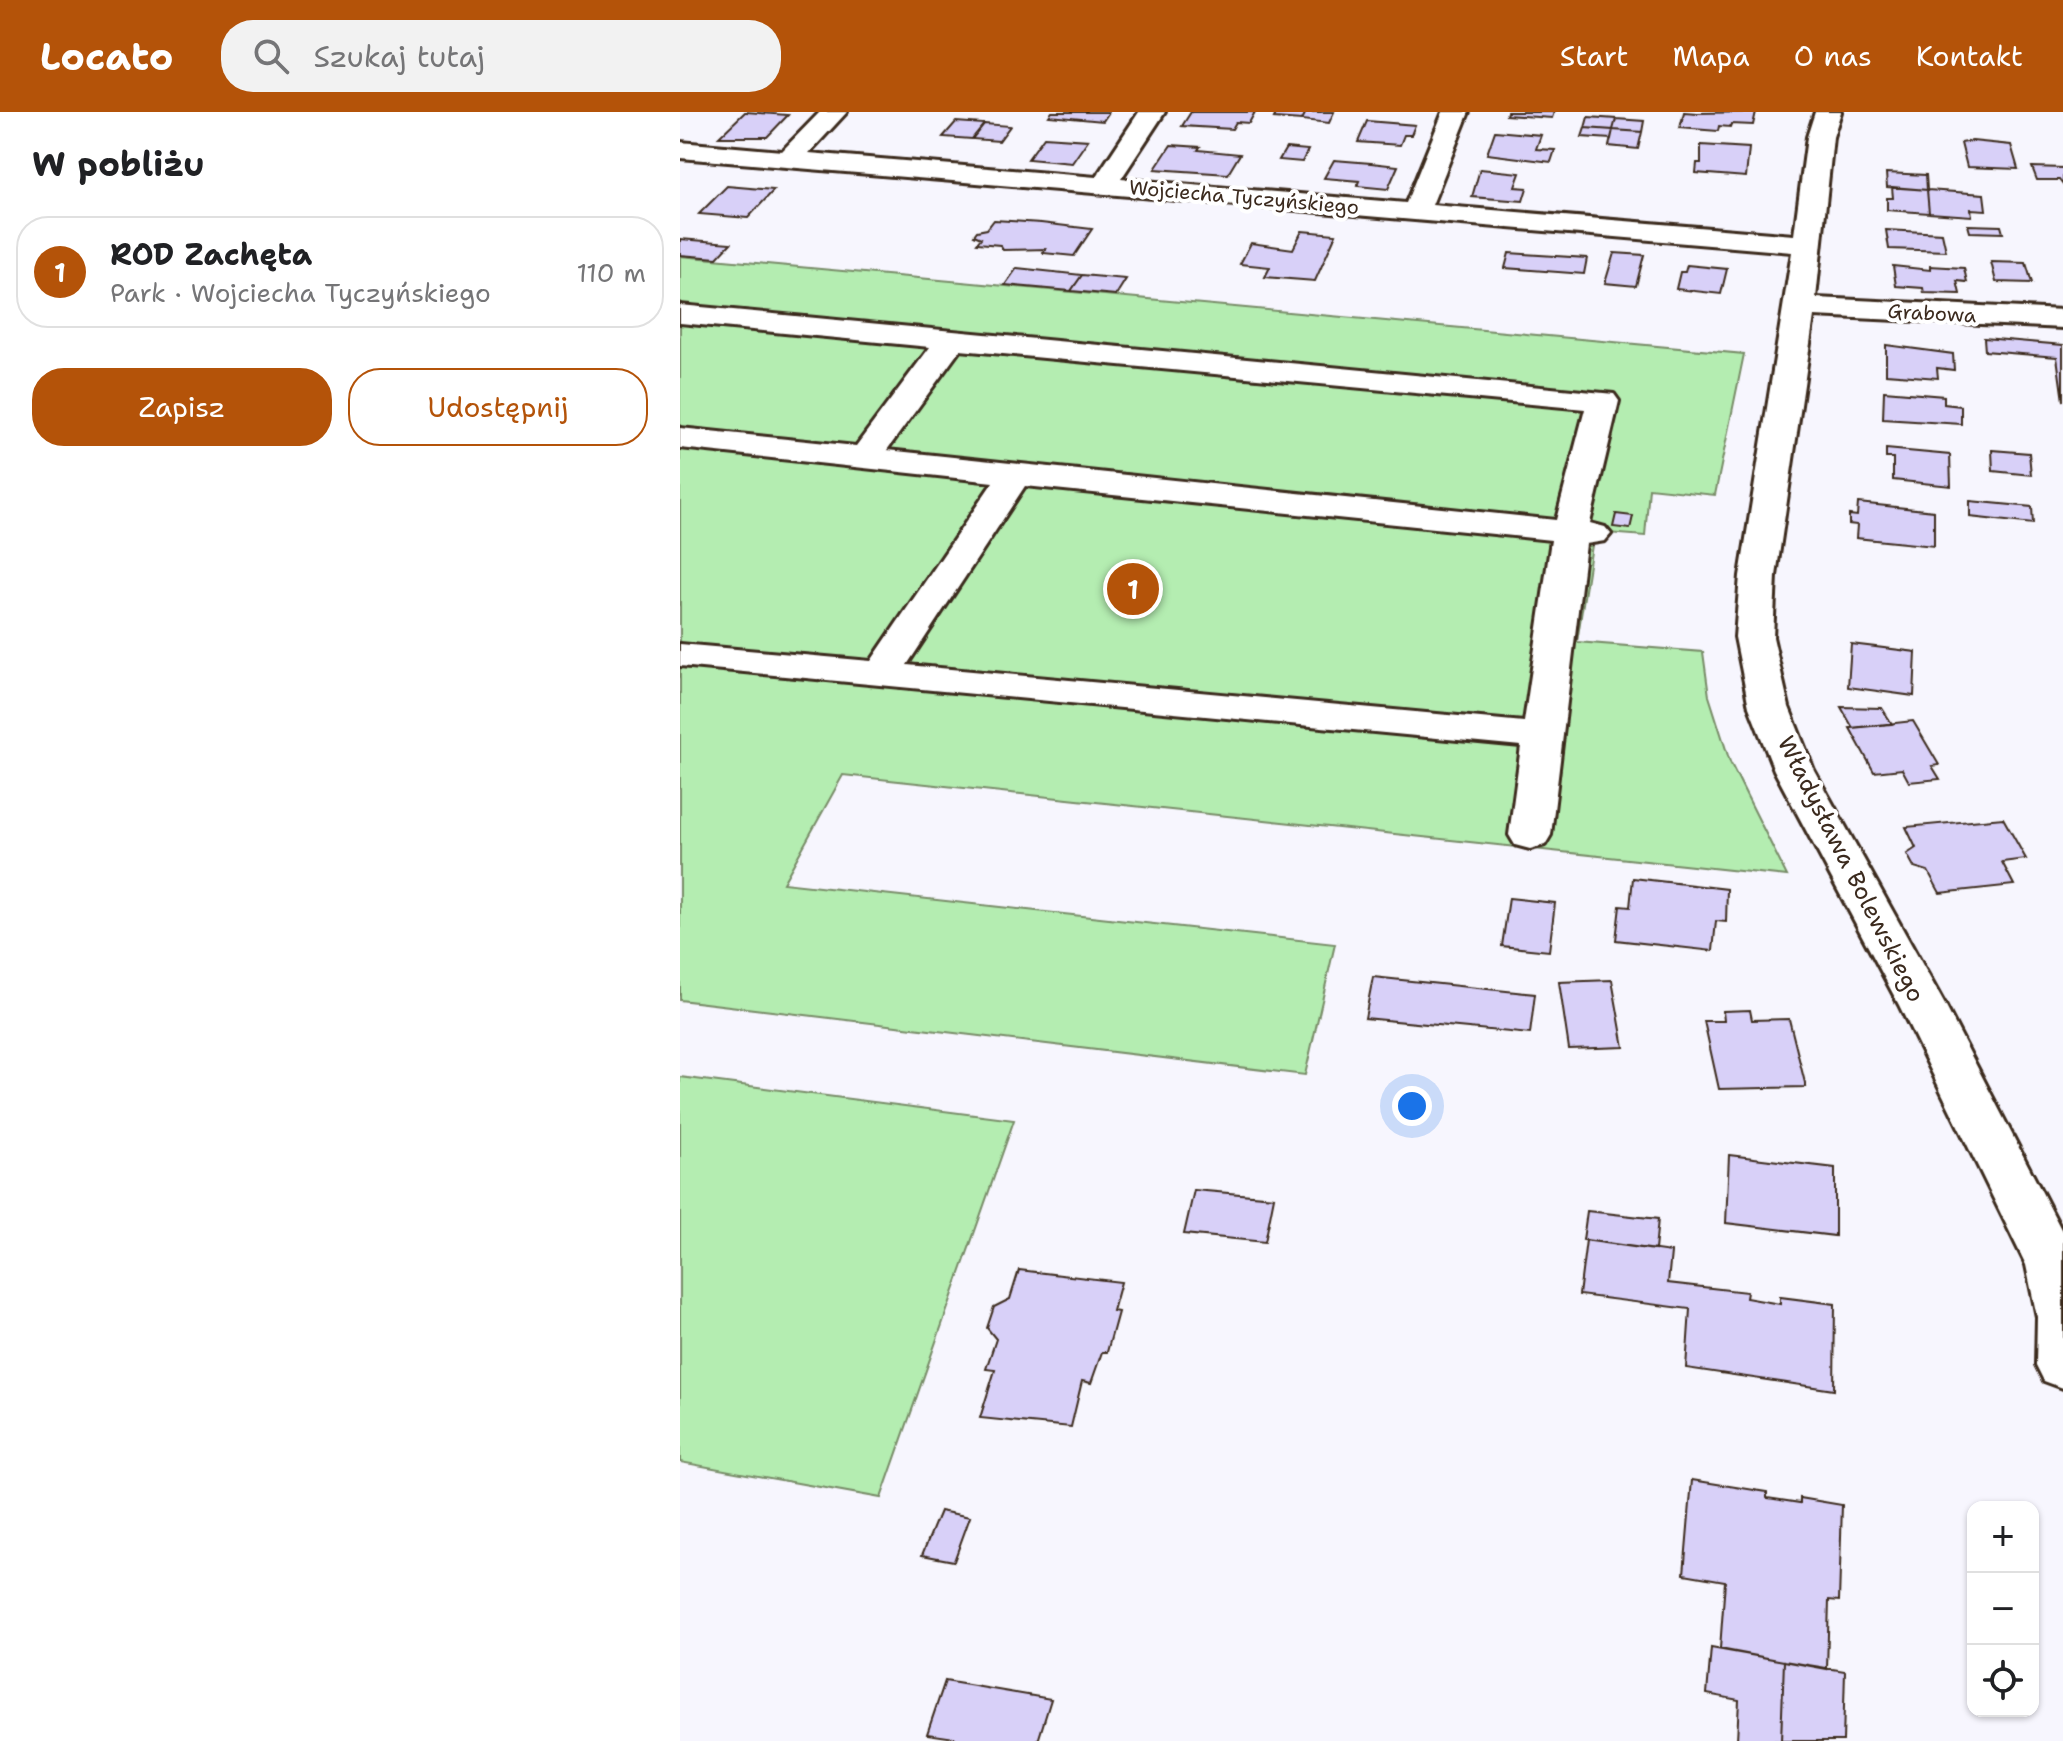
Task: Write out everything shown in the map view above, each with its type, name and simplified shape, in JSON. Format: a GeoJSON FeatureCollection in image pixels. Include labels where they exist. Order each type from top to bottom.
{"type":"FeatureCollection","features":[{"type":"Feature","properties":{"kind":"street"},"geometry":{"type":"LineString","coordinates":[[789,159],[834,112]]}},
{"type":"Feature","properties":{"kind":"street"},"geometry":{"type":"LineString","coordinates":[[1103,186],[1152,112]]}},
{"type":"Feature","properties":{"kind":"street"},"geometry":{"type":"LineString","coordinates":[[1416,211],[1456,112]]}},
{"type":"Feature","properties":{"kind":"street","name":"Władysława Bolewskiego"},"geometry":{"type":"LineString","coordinates":[[1828,112],[1820,137],[1800,306],[1753,619],[1758,662],[1769,707],[1794,770],[2057,1265],[2063,1317],[2063,1365]]}},
{"type":"Feature","properties":{"kind":"street","name":"Wojciecha Tyczyńskiego"},"geometry":{"type":"LineString","coordinates":[[680,150],[1808,245]]}},
{"type":"Feature","properties":{"kind":"street","name":"Grabowa"},"geometry":{"type":"LineString","coordinates":[[1800,306],[2063,319]]}},
{"type":"Feature","properties":{"kind":"street"},"geometry":{"type":"LineString","coordinates":[[680,314],[1603,401],[1582,533],[1542,736],[1530,835]]}},
{"type":"Feature","properties":{"kind":"street"},"geometry":{"type":"LineString","coordinates":[[865,457],[952,339]]}},
{"type":"Feature","properties":{"kind":"street"},"geometry":{"type":"LineString","coordinates":[[680,438],[1582,533]]}},
{"type":"Feature","properties":{"kind":"street"},"geometry":{"type":"LineString","coordinates":[[881,675],[1015,475]]}},
{"type":"Feature","properties":{"kind":"street"},"geometry":{"type":"LineString","coordinates":[[680,655],[1542,736]]}},
{"type":"Feature","properties":{"kind":"green space"},"geometry":{"type":"Polygon","coordinates":[[[680,256],[1744,354],[1715,495],[1649,488],[1645,536],[1594,532],[1577,642],[1703,652],[1709,696],[1730,762],[1787,876],[843,775],[783,883],[1335,944],[1305,1075],[680,1000],[680,256]]]}},
{"type":"Feature","properties":{"kind":"green space"},"geometry":{"type":"Polygon","coordinates":[[[680,1077],[1014,1120],[881,1498],[680,1462],[680,1077]]]}},
{"type":"Feature","properties":{"kind":"building"},"geometry":{"type":"Polygon","coordinates":[[[745,112],[788,115],[767,137],[719,137],[745,112]]]}},
{"type":"Feature","properties":{"kind":"building"},"geometry":{"type":"Polygon","coordinates":[[[1052,112],[1109,112],[1103,121],[1049,116],[1052,112]]]}},
{"type":"Feature","properties":{"kind":"building"},"geometry":{"type":"Polygon","coordinates":[[[1191,112],[1255,112],[1249,123],[1236,122],[1232,129],[1182,126],[1191,112]]]}},
{"type":"Feature","properties":{"kind":"building"},"geometry":{"type":"Polygon","coordinates":[[[1277,112],[1306,112],[1302,120],[1274,118],[1277,112]]]}},
{"type":"Feature","properties":{"kind":"building"},"geometry":{"type":"Polygon","coordinates":[[[1306,112],[1334,112],[1329,123],[1302,120],[1306,112]]]}},
{"type":"Feature","properties":{"kind":"building"},"geometry":{"type":"Polygon","coordinates":[[[1507,112],[1554,112],[1552,118],[1506,115],[1507,112]]]}},
{"type":"Feature","properties":{"kind":"building"},"geometry":{"type":"Polygon","coordinates":[[[1684,112],[1756,112],[1753,125],[1719,126],[1718,131],[1680,128],[1684,112]]]}},
{"type":"Feature","properties":{"kind":"building"},"geometry":{"type":"Polygon","coordinates":[[[1588,117],[1616,119],[1613,130],[1585,128],[1588,117]]]}},
{"type":"Feature","properties":{"kind":"building"},"geometry":{"type":"Polygon","coordinates":[[[1616,119],[1644,121],[1642,132],[1613,130],[1616,119]]]}},
{"type":"Feature","properties":{"kind":"building"},"geometry":{"type":"Polygon","coordinates":[[[1367,121],[1415,125],[1411,135],[1404,135],[1400,145],[1358,142],[1367,121]]]}},
{"type":"Feature","properties":{"kind":"building"},"geometry":{"type":"Polygon","coordinates":[[[956,122],[984,124],[972,139],[943,137],[956,122]]]}},
{"type":"Feature","properties":{"kind":"building"},"geometry":{"type":"Polygon","coordinates":[[[984,124],[1010,126],[999,141],[972,139],[984,124]]]}},
{"type":"Feature","properties":{"kind":"building"},"geometry":{"type":"Polygon","coordinates":[[[1585,128],[1613,130],[1611,139],[1582,137],[1585,128]]]}},
{"type":"Feature","properties":{"kind":"building"},"geometry":{"type":"Polygon","coordinates":[[[1613,130],[1642,132],[1638,149],[1609,146],[1613,130]]]}},
{"type":"Feature","properties":{"kind":"building"},"geometry":{"type":"Polygon","coordinates":[[[1495,131],[1541,135],[1536,149],[1555,150],[1551,162],[1487,154],[1495,131]]]}},
{"type":"Feature","properties":{"kind":"building"},"geometry":{"type":"Polygon","coordinates":[[[1044,137],[1088,140],[1072,163],[1028,159],[1044,137]]]}},
{"type":"Feature","properties":{"kind":"building"},"geometry":{"type":"Polygon","coordinates":[[[1972,141],[2011,145],[2018,169],[1967,167],[1961,143],[1972,141]]]}},
{"type":"Feature","properties":{"kind":"building"},"geometry":{"type":"Polygon","coordinates":[[[1171,145],[1240,154],[1228,174],[1155,169],[1171,145]]]}},
{"type":"Feature","properties":{"kind":"building"},"geometry":{"type":"Polygon","coordinates":[[[1701,145],[1749,148],[1746,177],[1696,173],[1697,163],[1701,163],[1701,145]]]}},
{"type":"Feature","properties":{"kind":"building"},"geometry":{"type":"Polygon","coordinates":[[[1286,148],[1308,150],[1302,162],[1279,160],[1286,148]]]}},
{"type":"Feature","properties":{"kind":"building"},"geometry":{"type":"Polygon","coordinates":[[[1334,160],[1398,166],[1388,189],[1357,186],[1359,181],[1324,178],[1334,160]]]}},
{"type":"Feature","properties":{"kind":"building"},"geometry":{"type":"Polygon","coordinates":[[[2032,167],[2063,168],[2063,185],[2059,180],[2037,180],[2032,167]]]}},
{"type":"Feature","properties":{"kind":"building"},"geometry":{"type":"Polygon","coordinates":[[[1480,169],[1520,173],[1515,187],[1527,188],[1523,201],[1472,197],[1480,169]]]}},
{"type":"Feature","properties":{"kind":"building"},"geometry":{"type":"Polygon","coordinates":[[[1886,173],[1926,175],[1927,190],[1887,187],[1886,173]]]}},
{"type":"Feature","properties":{"kind":"building"},"geometry":{"type":"Polygon","coordinates":[[[727,186],[774,190],[748,218],[699,214],[727,186]]]}},
{"type":"Feature","properties":{"kind":"building"},"geometry":{"type":"Polygon","coordinates":[[[1892,187],[1927,190],[1929,213],[1887,210],[1887,198],[1893,198],[1892,187]]]}},
{"type":"Feature","properties":{"kind":"building"},"geometry":{"type":"Polygon","coordinates":[[[1927,190],[1984,194],[1986,210],[1971,209],[1972,216],[1929,213],[1927,190]]]}},
{"type":"Feature","properties":{"kind":"building"},"geometry":{"type":"Polygon","coordinates":[[[994,220],[1092,229],[1074,256],[1043,253],[1046,249],[1003,250],[1000,245],[977,243],[981,238],[974,235],[987,229],[994,220]]]}},
{"type":"Feature","properties":{"kind":"building"},"geometry":{"type":"Polygon","coordinates":[[[1968,225],[2001,226],[2003,233],[1970,232],[1968,225]]]}},
{"type":"Feature","properties":{"kind":"building"},"geometry":{"type":"Polygon","coordinates":[[[1886,230],[1942,233],[1946,251],[1889,249],[1886,230]]]}},
{"type":"Feature","properties":{"kind":"building"},"geometry":{"type":"Polygon","coordinates":[[[1302,231],[1336,234],[1315,281],[1265,277],[1270,267],[1240,264],[1251,243],[1293,249],[1302,231]]]}},
{"type":"Feature","properties":{"kind":"building"},"geometry":{"type":"Polygon","coordinates":[[[680,239],[731,243],[717,258],[680,255],[680,239]]]}},
{"type":"Feature","properties":{"kind":"building"},"geometry":{"type":"Polygon","coordinates":[[[1509,253],[1587,258],[1584,274],[1505,268],[1509,253]]]}},
{"type":"Feature","properties":{"kind":"building"},"geometry":{"type":"Polygon","coordinates":[[[1614,253],[1644,255],[1636,286],[1605,283],[1614,253]]]}},
{"type":"Feature","properties":{"kind":"building"},"geometry":{"type":"Polygon","coordinates":[[[1991,262],[2026,263],[2032,283],[1996,282],[1991,262]]]}},
{"type":"Feature","properties":{"kind":"building"},"geometry":{"type":"Polygon","coordinates":[[[1687,265],[1727,269],[1721,294],[1676,289],[1680,272],[1685,272],[1687,265]]]}},
{"type":"Feature","properties":{"kind":"building"},"geometry":{"type":"Polygon","coordinates":[[[1893,266],[1930,270],[1930,266],[1964,268],[1967,282],[1957,281],[1960,294],[1924,293],[1923,288],[1896,286],[1893,266]]]}},
{"type":"Feature","properties":{"kind":"building"},"geometry":{"type":"Polygon","coordinates":[[[1017,268],[1082,275],[1071,291],[1005,285],[1017,268]]]}},
{"type":"Feature","properties":{"kind":"building"},"geometry":{"type":"Polygon","coordinates":[[[1082,275],[1126,279],[1116,295],[1071,291],[1082,275]]]}},
{"type":"Feature","properties":{"kind":"building"},"geometry":{"type":"Polygon","coordinates":[[[1984,338],[2063,345],[2063,401],[2057,357],[1985,351],[1984,338]]]}},
{"type":"Feature","properties":{"kind":"building"},"geometry":{"type":"Polygon","coordinates":[[[1886,345],[1953,354],[1954,370],[1937,368],[1938,378],[1886,374],[1886,345]]]}},
{"type":"Feature","properties":{"kind":"building"},"geometry":{"type":"Polygon","coordinates":[[[1884,391],[1944,396],[1944,404],[1961,406],[1961,424],[1883,419],[1884,391]]]}},
{"type":"Feature","properties":{"kind":"building"},"geometry":{"type":"Polygon","coordinates":[[[1886,449],[1950,455],[1951,486],[1893,480],[1893,458],[1886,458],[1886,449]]]}},
{"type":"Feature","properties":{"kind":"building"},"geometry":{"type":"Polygon","coordinates":[[[1992,450],[2029,453],[2031,475],[1993,471],[1992,450]]]}},
{"type":"Feature","properties":{"kind":"building"},"geometry":{"type":"Polygon","coordinates":[[[1970,501],[2032,507],[2033,524],[1970,517],[1970,501]]]}},
{"type":"Feature","properties":{"kind":"building"},"geometry":{"type":"Polygon","coordinates":[[[1858,503],[1934,511],[1934,546],[1856,538],[1857,525],[1849,524],[1849,515],[1857,516],[1858,503]]]}},
{"type":"Feature","properties":{"kind":"building"},"geometry":{"type":"Polygon","coordinates":[[[1616,514],[1633,516],[1630,529],[1613,527],[1616,514]]]}},
{"type":"Feature","properties":{"kind":"building"},"geometry":{"type":"Polygon","coordinates":[[[1851,644],[1916,652],[1914,696],[1848,687],[1851,644]]]}},
{"type":"Feature","properties":{"kind":"building"},"geometry":{"type":"Polygon","coordinates":[[[1841,707],[1882,708],[1892,724],[1853,728],[1841,707]]]}},
{"type":"Feature","properties":{"kind":"building"},"geometry":{"type":"Polygon","coordinates":[[[1913,721],[1939,765],[1932,766],[1940,779],[1909,782],[1902,769],[1874,772],[1850,728],[1913,721]]]}},
{"type":"Feature","properties":{"kind":"building"},"geometry":{"type":"Polygon","coordinates":[[[2003,818],[2026,859],[2002,862],[2014,885],[1940,893],[1928,871],[1914,867],[1907,854],[1916,848],[1906,827],[2003,818]]]}},
{"type":"Feature","properties":{"kind":"building"},"geometry":{"type":"Polygon","coordinates":[[[1633,878],[1727,889],[1726,922],[1716,921],[1713,951],[1616,940],[1620,906],[1630,907],[1633,878]]]}},
{"type":"Feature","properties":{"kind":"building"},"geometry":{"type":"Polygon","coordinates":[[[1509,898],[1555,903],[1549,951],[1502,946],[1509,898]]]}},
{"type":"Feature","properties":{"kind":"building"},"geometry":{"type":"Polygon","coordinates":[[[1373,977],[1535,994],[1530,1034],[1365,1018],[1373,977]]]}},
{"type":"Feature","properties":{"kind":"building"},"geometry":{"type":"Polygon","coordinates":[[[1612,980],[1624,1047],[1569,1049],[1559,982],[1612,980]]]}},
{"type":"Feature","properties":{"kind":"building"},"geometry":{"type":"Polygon","coordinates":[[[1750,1010],[1752,1020],[1789,1019],[1806,1087],[1719,1089],[1704,1021],[1724,1021],[1723,1011],[1750,1010]]]}},
{"type":"Feature","properties":{"kind":"building"},"geometry":{"type":"Polygon","coordinates":[[[1729,1155],[1835,1168],[1835,1236],[1726,1223],[1729,1155]]]}},
{"type":"Feature","properties":{"kind":"building"},"geometry":{"type":"Polygon","coordinates":[[[1194,1190],[1274,1197],[1265,1242],[1184,1234],[1194,1190]]]}},
{"type":"Feature","properties":{"kind":"building"},"geometry":{"type":"Polygon","coordinates":[[[1587,1211],[1658,1219],[1655,1250],[1583,1240],[1587,1211]]]}},
{"type":"Feature","properties":{"kind":"building"},"geometry":{"type":"Polygon","coordinates":[[[1586,1240],[1671,1252],[1668,1283],[1747,1292],[1746,1298],[1780,1304],[1780,1297],[1835,1304],[1834,1390],[1686,1368],[1690,1309],[1579,1295],[1586,1240]]]}},
{"type":"Feature","properties":{"kind":"building"},"geometry":{"type":"Polygon","coordinates":[[[1019,1270],[1121,1282],[1113,1311],[1118,1312],[1107,1352],[1102,1352],[1091,1383],[1082,1381],[1071,1427],[980,1418],[995,1370],[986,1369],[996,1339],[987,1328],[994,1307],[1010,1299],[1019,1270]]]}},
{"type":"Feature","properties":{"kind":"building"},"geometry":{"type":"Polygon","coordinates":[[[1692,1480],[1767,1492],[1767,1498],[1800,1503],[1800,1498],[1842,1505],[1839,1601],[1829,1600],[1827,1669],[1720,1649],[1725,1581],[1684,1574],[1692,1480]]]}},
{"type":"Feature","properties":{"kind":"building"},"geometry":{"type":"Polygon","coordinates":[[[940,1511],[970,1517],[954,1561],[922,1555],[940,1511]]]}},
{"type":"Feature","properties":{"kind":"building"},"geometry":{"type":"Polygon","coordinates":[[[1711,1648],[1784,1661],[1781,1741],[1737,1740],[1739,1700],[1707,1694],[1711,1648]]]}},
{"type":"Feature","properties":{"kind":"building"},"geometry":{"type":"Polygon","coordinates":[[[1784,1661],[1845,1671],[1843,1741],[1781,1741],[1784,1661]]]}},
{"type":"Feature","properties":{"kind":"building"},"geometry":{"type":"Polygon","coordinates":[[[945,1681],[1051,1699],[1038,1741],[954,1741],[955,1738],[927,1734],[945,1681]]]}},
{"type":"Feature","properties":{"kind":"place","name":"ROD Zachęta"},"geometry":{"type":"Point","coordinates":[1133,589]}}]}
